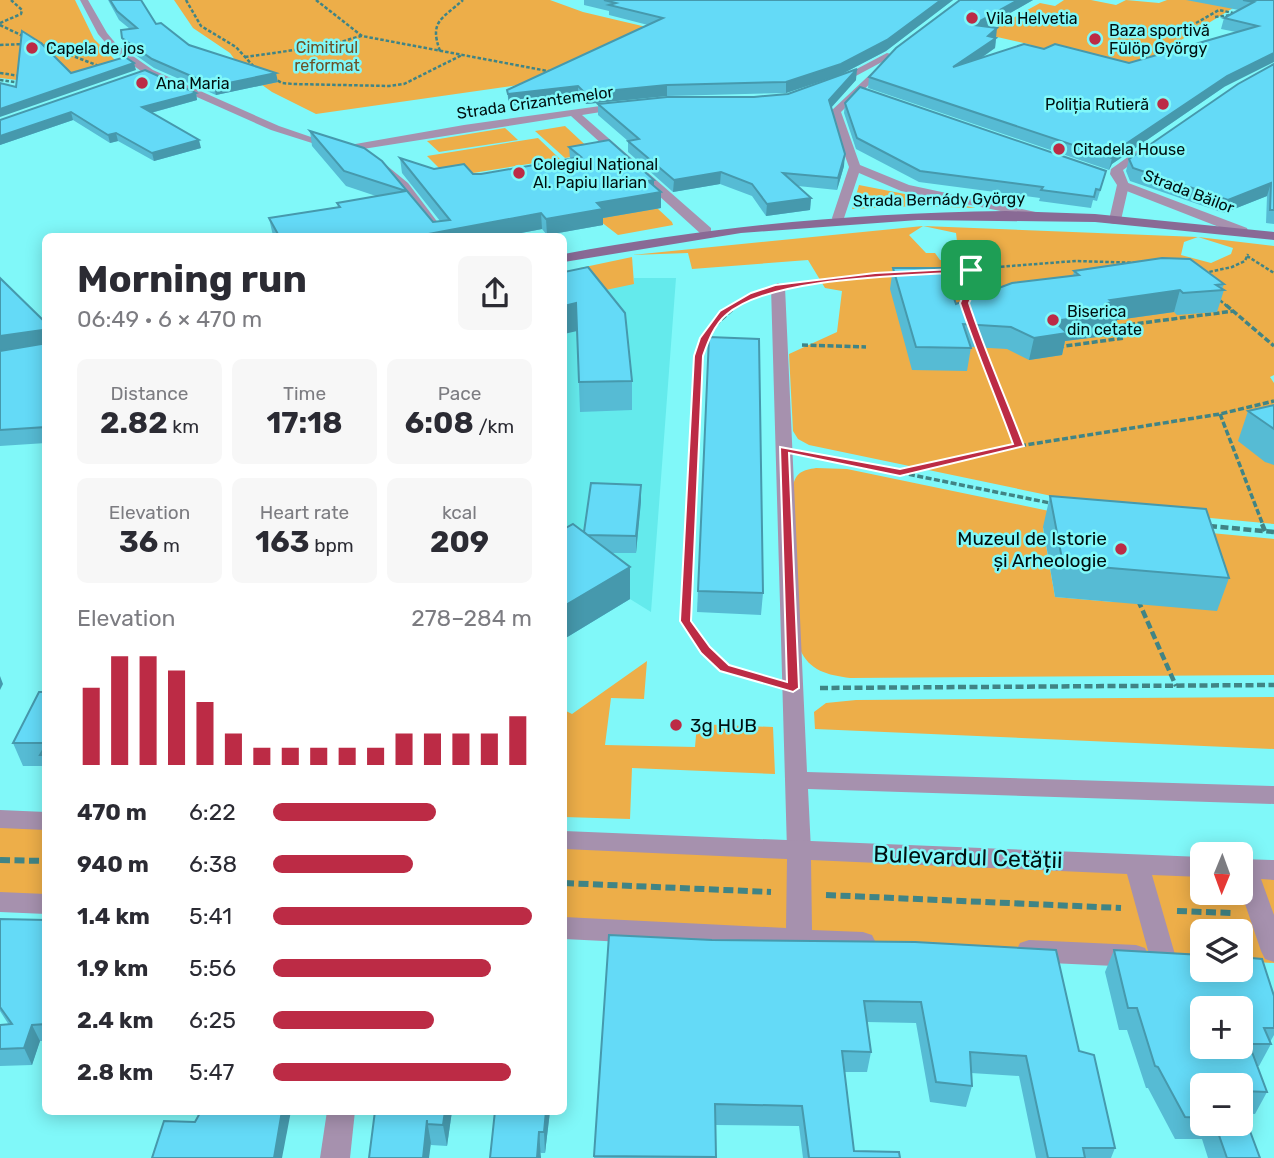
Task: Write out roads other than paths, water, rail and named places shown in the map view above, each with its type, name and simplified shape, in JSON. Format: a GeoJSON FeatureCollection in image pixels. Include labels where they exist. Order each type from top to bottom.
{"type":"FeatureCollection","features":[{"type":"Feature","properties":{"kind":"main road","name":"Strada Bernády György"},"geometry":{"type":"LineString","coordinates":[[567,257],[706,232],[838,218],[914,214],[1115,219],[1274,236]]}},
{"type":"Feature","properties":{"kind":"street"},"geometry":{"type":"LineString","coordinates":[[84,0],[103,34],[114,47],[149,72],[275,128],[371,159],[390,171],[440,233]]}},
{"type":"Feature","properties":{"kind":"street"},"geometry":{"type":"LineString","coordinates":[[825,87],[894,53],[836,111],[836,118],[855,167],[838,218]]}},
{"type":"Feature","properties":{"kind":"street"},"geometry":{"type":"LineString","coordinates":[[132,78],[149,72]]}},
{"type":"Feature","properties":{"kind":"street"},"geometry":{"type":"LineString","coordinates":[[857,89],[874,96]]}},
{"type":"Feature","properties":{"kind":"street","name":"Strada Crizantemelor"},"geometry":{"type":"LineString","coordinates":[[344,149],[572,112],[632,105]]}},
{"type":"Feature","properties":{"kind":"street"},"geometry":{"type":"LineString","coordinates":[[572,112],[706,232]]}},
{"type":"Feature","properties":{"kind":"street"},"geometry":{"type":"LineString","coordinates":[[1115,219],[1122,183],[1116,174],[1117,169],[1162,138]]}},
{"type":"Feature","properties":{"kind":"street"},"geometry":{"type":"LineString","coordinates":[[855,167],[905,188],[1038,216]]}},
{"type":"Feature","properties":{"kind":"street","name":"Strada Băilor"},"geometry":{"type":"LineString","coordinates":[[1101,173],[1242,231]]}},
{"type":"Feature","properties":{"kind":"street"},"geometry":{"type":"LineString","coordinates":[[778,287],[799,850],[799,939]]}},
{"type":"Feature","properties":{"kind":"street"},"geometry":{"type":"LineString","coordinates":[[796,780],[1274,795]]}},
{"type":"Feature","properties":{"kind":"street"},"geometry":{"type":"LineString","coordinates":[[0,820],[42,821]]}},
{"type":"Feature","properties":{"kind":"street","name":"Bulevardul Cetății"},"geometry":{"type":"LineString","coordinates":[[567,840],[1190,866]]}},
{"type":"Feature","properties":{"kind":"street"},"geometry":{"type":"LineString","coordinates":[[1138,864],[1163,958]]}},
{"type":"Feature","properties":{"kind":"street"},"geometry":{"type":"LineString","coordinates":[[1253,869],[1274,870]]}},
{"type":"Feature","properties":{"kind":"street"},"geometry":{"type":"LineString","coordinates":[[0,902],[42,904]]}},
{"type":"Feature","properties":{"kind":"street"},"geometry":{"type":"LineString","coordinates":[[1253,905],[1267,959]]}},
{"type":"Feature","properties":{"kind":"street"},"geometry":{"type":"LineString","coordinates":[[567,928],[893,944]]}},
{"type":"Feature","properties":{"kind":"street"},"geometry":{"type":"LineString","coordinates":[[1000,950],[1189,959]]}},
{"type":"Feature","properties":{"kind":"street"},"geometry":{"type":"LineString","coordinates":[[335,1158],[340,1115]]}},
{"type":"Feature","properties":{"kind":"place","name":"Vila Helvetia"},"geometry":{"type":"Point","coordinates":[972,18]}},
{"type":"Feature","properties":{"kind":"place","name":"Baza sportivă Fülöp György"},"geometry":{"type":"Point","coordinates":[1095,39]}},
{"type":"Feature","properties":{"kind":"place","name":"Capela de jos"},"geometry":{"type":"Point","coordinates":[32,48]}},
{"type":"Feature","properties":{"kind":"place","name":"Ana Maria"},"geometry":{"type":"Point","coordinates":[142,83]}},
{"type":"Feature","properties":{"kind":"place","name":"Poliția Rutieră"},"geometry":{"type":"Point","coordinates":[1163,104]}},
{"type":"Feature","properties":{"kind":"place","name":"Citadela House"},"geometry":{"type":"Point","coordinates":[1059,149]}},
{"type":"Feature","properties":{"kind":"place","name":"Colegiul Național Al. Papiu Ilarian"},"geometry":{"type":"Point","coordinates":[519,173]}},
{"type":"Feature","properties":{"kind":"place","name":"Biserica din cetate"},"geometry":{"type":"Point","coordinates":[1053,320]}},
{"type":"Feature","properties":{"kind":"place","name":"Muzeul de Istorie și Arheologie"},"geometry":{"type":"Point","coordinates":[1121,549]}},
{"type":"Feature","properties":{"kind":"place","name":"3g HUB"},"geometry":{"type":"Point","coordinates":[676,725]}},
{"type":"Feature","properties":{"kind":"park label","name":"Cimitirul reformat"},"geometry":{"type":"Point","coordinates":[327,56]}}]}
